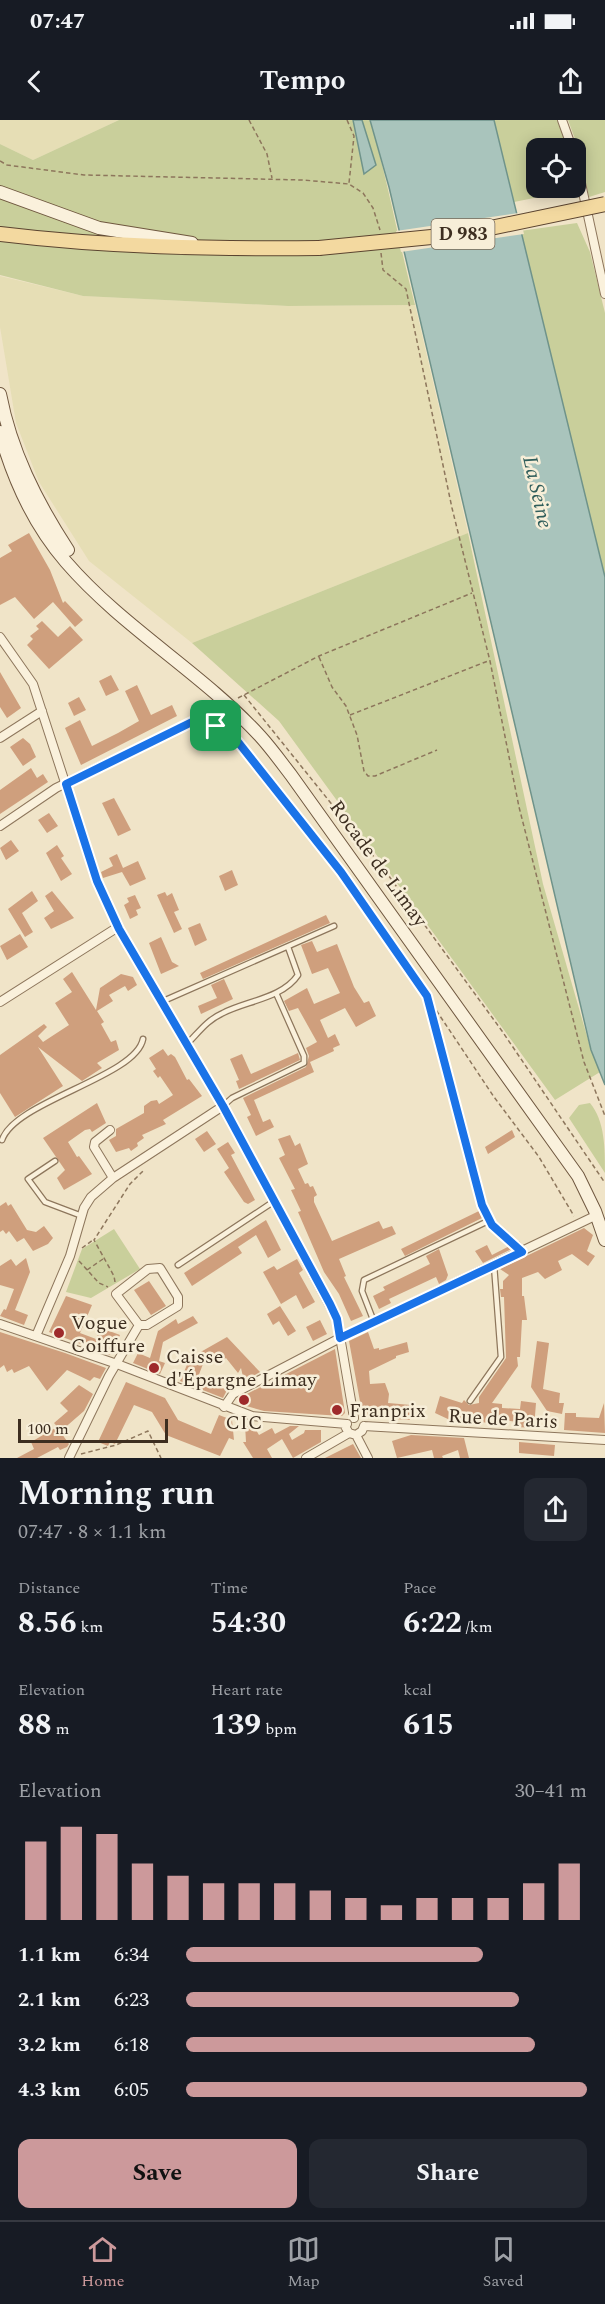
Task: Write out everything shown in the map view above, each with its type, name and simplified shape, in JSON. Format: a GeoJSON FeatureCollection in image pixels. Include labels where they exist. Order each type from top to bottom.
{"type":"FeatureCollection","features":[{"type":"Feature","properties":{"kind":"main road"},"geometry":{"type":"LineString","coordinates":[[0,192],[99,228],[229,249]]}},
{"type":"Feature","properties":{"kind":"main road","name":"D 983"},"geometry":{"type":"LineString","coordinates":[[0,234],[77,243],[229,249],[319,248],[462,234],[605,204]]}},
{"type":"Feature","properties":{"kind":"main road","name":"Rocade de Limay"},"geometry":{"type":"LineString","coordinates":[[0,393],[13,449],[34,493],[81,575]]}},
{"type":"Feature","properties":{"kind":"main road","name":"Rocade de Limay"},"geometry":{"type":"LineString","coordinates":[[0,432],[7,458],[27,505],[66,562],[81,575],[110,609],[260,736],[291,775],[578,1176],[597,1215],[605,1240]]}},
{"type":"Feature","properties":{"kind":"street"},"geometry":{"type":"LineString","coordinates":[[562,120],[568,138]]}},
{"type":"Feature","properties":{"kind":"street"},"geometry":{"type":"LineString","coordinates":[[584,198],[605,294]]}},
{"type":"Feature","properties":{"kind":"street"},"geometry":{"type":"LineString","coordinates":[[0,638],[33,684],[97,881],[118,927],[223,1106],[333,1311],[340,1338],[351,1427],[368,1458]]}},
{"type":"Feature","properties":{"kind":"street"},"geometry":{"type":"LineString","coordinates":[[0,738],[42,711]]}},
{"type":"Feature","properties":{"kind":"street"},"geometry":{"type":"LineString","coordinates":[[0,826],[66,784],[196,720]]}},
{"type":"Feature","properties":{"kind":"street"},"geometry":{"type":"LineString","coordinates":[[0,1002],[118,927]]}},
{"type":"Feature","properties":{"kind":"street"},"geometry":{"type":"LineString","coordinates":[[36,1336],[70,1256],[82,1216],[91,1197],[113,1178],[223,1106]]}},
{"type":"Feature","properties":{"kind":"street"},"geometry":{"type":"LineString","coordinates":[[110,1130],[95,1142],[94,1147],[113,1178]]}},
{"type":"Feature","properties":{"kind":"street"},"geometry":{"type":"LineString","coordinates":[[224,1407],[233,1394],[340,1338],[597,1215]]}},
{"type":"Feature","properties":{"kind":"street"},"geometry":{"type":"LineString","coordinates":[[160,1268],[178,1297],[178,1306],[147,1325],[139,1325],[116,1294],[148,1269],[160,1268]]}},
{"type":"Feature","properties":{"kind":"street"},"geometry":{"type":"LineString","coordinates":[[0,1324],[117,1364],[200,1398],[252,1416],[351,1427],[362,1431],[364,1426],[362,1421],[351,1427],[306,1458]]}},
{"type":"Feature","properties":{"kind":"street"},"geometry":{"type":"LineString","coordinates":[[69,1458],[139,1325]]}},
{"type":"Feature","properties":{"kind":"street","name":"Rue de Paris"},"geometry":{"type":"LineString","coordinates":[[364,1426],[605,1440]]}},
{"type":"Feature","properties":{"kind":"lane"},"geometry":{"type":"LineString","coordinates":[[161,1002],[334,926]]}},
{"type":"Feature","properties":{"kind":"lane"},"geometry":{"type":"LineString","coordinates":[[187,1044],[204,1024],[221,1013],[276,993],[294,982],[298,975],[288,947]]}},
{"type":"Feature","properties":{"kind":"lane"},"geometry":{"type":"LineString","coordinates":[[223,1106],[232,1098],[304,1063],[304,1056],[276,993]]}},
{"type":"Feature","properties":{"kind":"lane"},"geometry":{"type":"LineString","coordinates":[[2,1140],[13,1124],[137,1053],[143,1039]]}},
{"type":"Feature","properties":{"kind":"lane"},"geometry":{"type":"LineString","coordinates":[[55,1161],[28,1179],[45,1202],[82,1216]]}},
{"type":"Feature","properties":{"kind":"lane"},"geometry":{"type":"LineString","coordinates":[[178,1265],[273,1202]]}},
{"type":"Feature","properties":{"kind":"lane"},"geometry":{"type":"LineString","coordinates":[[374,1322],[362,1291],[364,1280],[484,1223]]}},
{"type":"Feature","properties":{"kind":"lane"},"geometry":{"type":"LineString","coordinates":[[470,1401],[501,1357],[494,1265]]}},
{"type":"Feature","properties":{"kind":"path"},"geometry":{"type":"LineString","coordinates":[[249,120],[267,154],[272,179]]}},
{"type":"Feature","properties":{"kind":"path"},"geometry":{"type":"LineString","coordinates":[[347,120],[354,136],[349,184]]}},
{"type":"Feature","properties":{"kind":"path"},"geometry":{"type":"LineString","coordinates":[[0,161],[7,165],[84,175],[272,179],[349,184],[363,193],[373,208],[380,238]]}},
{"type":"Feature","properties":{"kind":"path"},"geometry":{"type":"LineString","coordinates":[[381,249],[383,270],[406,289],[490,661],[521,818],[584,1062],[605,1116]]}},
{"type":"Feature","properties":{"kind":"path"},"geometry":{"type":"LineString","coordinates":[[234,700],[319,656],[473,592]]}},
{"type":"Feature","properties":{"kind":"path"},"geometry":{"type":"LineString","coordinates":[[319,656],[332,687],[350,716],[357,735],[364,771],[368,776],[375,776],[437,750]]}},
{"type":"Feature","properties":{"kind":"path"},"geometry":{"type":"LineString","coordinates":[[350,716],[490,661]]}},
{"type":"Feature","properties":{"kind":"path"},"geometry":{"type":"LineString","coordinates":[[244,695],[383,867],[502,1030],[605,1183]]}},
{"type":"Feature","properties":{"kind":"path"},"geometry":{"type":"LineString","coordinates":[[196,720],[216,709]]}},
{"type":"Feature","properties":{"kind":"path"},"geometry":{"type":"LineString","coordinates":[[196,720],[216,726],[238,742],[341,872],[494,1097],[539,1157],[579,1224]]}},
{"type":"Feature","properties":{"kind":"path"},"geometry":{"type":"LineString","coordinates":[[427,996],[487,1215]]}},
{"type":"Feature","properties":{"kind":"path"},"geometry":{"type":"LineString","coordinates":[[72,1254],[99,1283],[107,1288],[116,1287],[114,1276],[94,1240],[130,1184],[146,1168]]}},
{"type":"Feature","properties":{"kind":"path"},"geometry":{"type":"LineString","coordinates":[[492,1225],[522,1252]]}},
{"type":"Feature","properties":{"kind":"path"},"geometry":{"type":"LineString","coordinates":[[87,1270],[104,1258]]}},
{"type":"Feature","properties":{"kind":"path"},"geometry":{"type":"LineString","coordinates":[[69,1458],[116,1445],[148,1431],[161,1458]]}},
{"type":"Feature","properties":{"kind":"shaded area"},"geometry":{"type":"Polygon","coordinates":[[[0,120],[119,120],[33,160],[0,144],[0,120]]]}},
{"type":"Feature","properties":{"kind":"shaded area"},"geometry":{"type":"Polygon","coordinates":[[[0,276],[83,296],[288,306],[415,305],[468,533],[192,643],[89,561],[39,482],[16,423],[0,327],[0,276]]]}},
{"type":"Feature","properties":{"kind":"green space"},"geometry":{"type":"Polygon","coordinates":[[[119,120],[370,120],[415,305],[288,306],[83,296],[0,275],[0,144],[33,160],[119,120]]]}},
{"type":"Feature","properties":{"kind":"green space"},"geometry":{"type":"Polygon","coordinates":[[[494,120],[559,120],[565,138],[526,138],[526,198],[534,198],[514,202],[494,120]]]}},
{"type":"Feature","properties":{"kind":"green space"},"geometry":{"type":"Polygon","coordinates":[[[568,120],[605,120],[605,192],[589,197],[586,183],[586,138],[575,138],[568,120]]]}},
{"type":"Feature","properties":{"kind":"green space"},"geometry":{"type":"Polygon","coordinates":[[[577,223],[590,252],[605,313],[605,577],[520,231],[577,223]]]}},
{"type":"Feature","properties":{"kind":"green space"},"geometry":{"type":"Polygon","coordinates":[[[468,533],[543,884],[591,1050],[600,1072],[555,1100],[279,721],[192,643],[468,533]]]}},
{"type":"Feature","properties":{"kind":"green space"},"geometry":{"type":"Polygon","coordinates":[[[590,1103],[601,1126],[605,1173],[569,1118],[579,1105],[590,1103]]]}},
{"type":"Feature","properties":{"kind":"green space"},"geometry":{"type":"Polygon","coordinates":[[[114,1229],[140,1269],[91,1298],[66,1292],[82,1249],[114,1229]]]}},
{"type":"Feature","properties":{"kind":"water"},"geometry":{"type":"Polygon","coordinates":[[[353,120],[362,120],[376,165],[364,174],[353,120]]]}},
{"type":"Feature","properties":{"kind":"water","name":"La Seine"},"geometry":{"type":"Polygon","coordinates":[[[370,120],[494,120],[605,577],[605,1085],[591,1050],[389,187],[370,120]]]}},
{"type":"Feature","properties":{"kind":"pier"},"geometry":{"type":"Polygon","coordinates":[[[519,213],[524,234],[401,252],[396,231],[519,213]]]}},
{"type":"Feature","properties":{"kind":"building"},"geometry":{"type":"Polygon","coordinates":[[[29,533],[50,570],[63,603],[65,601],[83,620],[75,627],[53,602],[34,619],[15,597],[0,605],[0,558],[12,551],[8,545],[29,533]]]}},
{"type":"Feature","properties":{"kind":"building"},"geometry":{"type":"Polygon","coordinates":[[[42,621],[58,637],[70,626],[83,640],[49,669],[27,645],[33,639],[30,636],[39,629],[36,626],[42,621]]]}},
{"type":"Feature","properties":{"kind":"building"},"geometry":{"type":"Polygon","coordinates":[[[0,672],[21,708],[7,718],[0,707],[0,672]]]}},
{"type":"Feature","properties":{"kind":"building"},"geometry":{"type":"Polygon","coordinates":[[[111,675],[119,690],[106,696],[99,681],[111,675]]]}},
{"type":"Feature","properties":{"kind":"building"},"geometry":{"type":"Polygon","coordinates":[[[137,685],[151,715],[172,705],[177,716],[81,765],[65,728],[80,720],[92,746],[139,721],[125,691],[137,685]]]}},
{"type":"Feature","properties":{"kind":"building"},"geometry":{"type":"Polygon","coordinates":[[[79,697],[86,710],[74,716],[68,703],[79,697]]]}},
{"type":"Feature","properties":{"kind":"building"},"geometry":{"type":"Polygon","coordinates":[[[23,738],[30,744],[36,757],[23,766],[10,747],[23,738]]]}},
{"type":"Feature","properties":{"kind":"building"},"geometry":{"type":"Polygon","coordinates":[[[31,768],[37,778],[43,774],[48,782],[0,814],[0,790],[31,768]]]}},
{"type":"Feature","properties":{"kind":"building"},"geometry":{"type":"Polygon","coordinates":[[[114,798],[131,830],[118,836],[102,803],[114,798]]]}},
{"type":"Feature","properties":{"kind":"building"},"geometry":{"type":"Polygon","coordinates":[[[49,813],[58,826],[47,833],[38,820],[49,813]]]}},
{"type":"Feature","properties":{"kind":"building"},"geometry":{"type":"Polygon","coordinates":[[[11,840],[19,851],[6,860],[0,848],[11,840]]]}},
{"type":"Feature","properties":{"kind":"building"},"geometry":{"type":"Polygon","coordinates":[[[57,845],[64,856],[61,858],[72,874],[61,881],[46,853],[57,845]]]}},
{"type":"Feature","properties":{"kind":"building"},"geometry":{"type":"Polygon","coordinates":[[[117,854],[123,868],[138,861],[146,879],[130,886],[122,872],[103,878],[101,872],[113,866],[109,858],[117,854]]]}},
{"type":"Feature","properties":{"kind":"building"},"geometry":{"type":"Polygon","coordinates":[[[232,870],[238,885],[225,891],[219,876],[232,870]]]}},
{"type":"Feature","properties":{"kind":"building"},"geometry":{"type":"Polygon","coordinates":[[[32,891],[38,901],[22,913],[33,932],[25,937],[8,909],[32,891]]]}},
{"type":"Feature","properties":{"kind":"building"},"geometry":{"type":"Polygon","coordinates":[[[52,891],[74,918],[51,929],[44,918],[54,911],[45,896],[52,891]]]}},
{"type":"Feature","properties":{"kind":"building"},"geometry":{"type":"Polygon","coordinates":[[[165,892],[167,896],[172,893],[179,910],[174,912],[182,929],[174,933],[157,895],[165,892]]]}},
{"type":"Feature","properties":{"kind":"building"},"geometry":{"type":"Polygon","coordinates":[[[135,895],[141,908],[136,910],[138,915],[130,919],[124,905],[129,902],[127,898],[135,895]]]}},
{"type":"Feature","properties":{"kind":"building"},"geometry":{"type":"Polygon","coordinates":[[[326,915],[330,923],[203,979],[200,973],[326,915]]]}},
{"type":"Feature","properties":{"kind":"building"},"geometry":{"type":"Polygon","coordinates":[[[200,923],[207,940],[195,946],[188,928],[200,923]]]}},
{"type":"Feature","properties":{"kind":"building"},"geometry":{"type":"Polygon","coordinates":[[[20,934],[28,947],[7,960],[0,946],[20,934]]]}},
{"type":"Feature","properties":{"kind":"building"},"geometry":{"type":"Polygon","coordinates":[[[161,937],[172,962],[179,966],[161,974],[149,943],[161,937]]]}},
{"type":"Feature","properties":{"kind":"building"},"geometry":{"type":"Polygon","coordinates":[[[312,941],[317,952],[337,944],[354,987],[364,1003],[369,1001],[376,1016],[356,1027],[345,1008],[320,1020],[328,1038],[335,1034],[340,1045],[333,1048],[334,1051],[310,1062],[314,1072],[254,1100],[263,1122],[270,1119],[274,1127],[256,1136],[247,1117],[251,1115],[243,1098],[306,1067],[309,1056],[306,1048],[317,1042],[298,1008],[289,1011],[284,1001],[307,988],[314,1004],[340,993],[328,968],[312,974],[301,945],[312,941]]]}},
{"type":"Feature","properties":{"kind":"building"},"geometry":{"type":"Polygon","coordinates":[[[72,972],[96,1010],[100,988],[121,974],[133,977],[137,985],[128,991],[125,986],[109,995],[113,1001],[97,1011],[104,1022],[101,1024],[111,1042],[116,1040],[119,1050],[97,1063],[102,1068],[82,1081],[38,1047],[63,1086],[15,1117],[0,1093],[0,1055],[44,1024],[47,1027],[38,1036],[43,1042],[69,1025],[55,1003],[72,992],[63,979],[72,972]]]}},
{"type":"Feature","properties":{"kind":"building"},"geometry":{"type":"Polygon","coordinates":[[[224,979],[233,999],[201,1014],[198,1006],[217,998],[211,985],[224,979]]]}},
{"type":"Feature","properties":{"kind":"building"},"geometry":{"type":"Polygon","coordinates":[[[163,1049],[168,1056],[171,1054],[175,1057],[187,1080],[189,1079],[202,1096],[163,1120],[166,1124],[142,1135],[144,1138],[131,1151],[129,1148],[116,1152],[109,1140],[116,1136],[116,1129],[144,1113],[144,1106],[151,1101],[157,1100],[159,1104],[173,1095],[160,1076],[158,1078],[153,1071],[156,1069],[149,1058],[163,1049]]]}},
{"type":"Feature","properties":{"kind":"building"},"geometry":{"type":"Polygon","coordinates":[[[298,1053],[300,1060],[239,1089],[236,1081],[239,1080],[230,1059],[242,1054],[251,1074],[298,1053]]]}},
{"type":"Feature","properties":{"kind":"building"},"geometry":{"type":"Polygon","coordinates":[[[97,1103],[106,1123],[92,1132],[90,1129],[85,1130],[68,1142],[92,1174],[64,1190],[57,1178],[65,1170],[43,1138],[97,1103]]]}},
{"type":"Feature","properties":{"kind":"building"},"geometry":{"type":"Polygon","coordinates":[[[512,1130],[515,1137],[488,1154],[485,1147],[512,1130]]]}},
{"type":"Feature","properties":{"kind":"building"},"geometry":{"type":"Polygon","coordinates":[[[207,1131],[216,1144],[204,1152],[195,1139],[207,1131]]]}},
{"type":"Feature","properties":{"kind":"building"},"geometry":{"type":"Polygon","coordinates":[[[290,1135],[295,1146],[300,1143],[308,1164],[298,1169],[305,1184],[313,1186],[317,1195],[314,1197],[314,1202],[332,1241],[379,1221],[383,1229],[392,1226],[396,1234],[339,1259],[346,1276],[344,1277],[363,1316],[351,1321],[339,1294],[324,1272],[298,1212],[301,1211],[291,1190],[295,1189],[279,1158],[285,1155],[278,1139],[290,1135]]]}},
{"type":"Feature","properties":{"kind":"building"},"geometry":{"type":"Polygon","coordinates":[[[228,1142],[235,1153],[231,1155],[255,1200],[248,1204],[244,1202],[224,1172],[229,1168],[217,1149],[228,1142]]]}},
{"type":"Feature","properties":{"kind":"building"},"geometry":{"type":"Polygon","coordinates":[[[6,1202],[8,1206],[11,1204],[27,1230],[36,1232],[44,1226],[53,1238],[48,1244],[33,1251],[24,1238],[17,1242],[9,1231],[6,1234],[3,1230],[0,1232],[0,1206],[6,1202]]]}},
{"type":"Feature","properties":{"kind":"building"},"geometry":{"type":"Polygon","coordinates":[[[479,1211],[482,1218],[405,1256],[401,1249],[479,1211]]]}},
{"type":"Feature","properties":{"kind":"building"},"geometry":{"type":"Polygon","coordinates":[[[266,1220],[281,1250],[268,1258],[256,1235],[238,1247],[242,1253],[192,1286],[184,1273],[266,1220]]]}},
{"type":"Feature","properties":{"kind":"building"},"geometry":{"type":"Polygon","coordinates":[[[584,1228],[593,1235],[587,1251],[595,1256],[588,1266],[572,1254],[558,1261],[562,1270],[545,1279],[538,1272],[522,1278],[522,1296],[524,1296],[527,1320],[522,1320],[518,1366],[492,1403],[502,1404],[502,1408],[520,1409],[521,1401],[536,1403],[534,1428],[517,1427],[518,1422],[501,1420],[501,1423],[492,1423],[450,1420],[435,1413],[440,1396],[462,1403],[464,1400],[469,1405],[479,1403],[479,1397],[506,1358],[504,1297],[501,1297],[500,1289],[503,1289],[503,1281],[509,1275],[500,1269],[584,1228]]]}},
{"type":"Feature","properties":{"kind":"building"},"geometry":{"type":"Polygon","coordinates":[[[519,1241],[522,1244],[483,1263],[475,1251],[487,1245],[492,1255],[519,1241]]]}},
{"type":"Feature","properties":{"kind":"building"},"geometry":{"type":"Polygon","coordinates":[[[439,1249],[448,1275],[446,1280],[439,1284],[436,1277],[389,1299],[391,1303],[379,1309],[373,1296],[385,1290],[383,1287],[430,1264],[426,1256],[439,1249]]]}},
{"type":"Feature","properties":{"kind":"building"},"geometry":{"type":"Polygon","coordinates":[[[26,1258],[30,1272],[15,1310],[28,1315],[24,1325],[0,1316],[4,1309],[6,1310],[14,1289],[0,1285],[0,1266],[11,1259],[16,1266],[26,1258]]]}},
{"type":"Feature","properties":{"kind":"building"},"geometry":{"type":"Polygon","coordinates":[[[297,1259],[303,1270],[299,1273],[315,1302],[303,1309],[296,1295],[281,1304],[263,1272],[274,1266],[277,1270],[297,1259]]]}},
{"type":"Feature","properties":{"kind":"building"},"geometry":{"type":"Polygon","coordinates":[[[149,1281],[166,1306],[151,1315],[134,1290],[149,1281]]]}},
{"type":"Feature","properties":{"kind":"building"},"geometry":{"type":"Polygon","coordinates":[[[66,1296],[92,1305],[80,1333],[96,1339],[101,1328],[120,1335],[110,1355],[49,1332],[66,1296]]]}},
{"type":"Feature","properties":{"kind":"building"},"geometry":{"type":"Polygon","coordinates":[[[280,1306],[296,1331],[288,1336],[279,1321],[273,1325],[267,1314],[280,1306]]]}},
{"type":"Feature","properties":{"kind":"building"},"geometry":{"type":"Polygon","coordinates":[[[193,1316],[198,1323],[163,1342],[159,1361],[165,1363],[160,1374],[133,1363],[138,1353],[150,1358],[158,1331],[176,1319],[178,1324],[193,1316]]]}},
{"type":"Feature","properties":{"kind":"building"},"geometry":{"type":"Polygon","coordinates":[[[320,1320],[327,1334],[313,1341],[306,1327],[320,1320]]]}},
{"type":"Feature","properties":{"kind":"building"},"geometry":{"type":"Polygon","coordinates":[[[0,1332],[106,1368],[100,1379],[94,1377],[90,1381],[67,1370],[47,1391],[29,1366],[14,1373],[12,1369],[7,1372],[4,1365],[0,1368],[0,1332]]]}},
{"type":"Feature","properties":{"kind":"building"},"geometry":{"type":"Polygon","coordinates":[[[368,1332],[374,1349],[379,1348],[379,1350],[407,1342],[409,1352],[396,1356],[369,1371],[370,1384],[385,1383],[389,1394],[388,1403],[411,1405],[410,1420],[365,1417],[365,1406],[361,1407],[349,1341],[368,1332]]]}},
{"type":"Feature","properties":{"kind":"building"},"geometry":{"type":"Polygon","coordinates":[[[227,1337],[260,1372],[244,1381],[241,1368],[238,1373],[226,1358],[223,1360],[217,1354],[203,1364],[198,1377],[227,1390],[223,1398],[180,1381],[190,1358],[227,1337]]]}},
{"type":"Feature","properties":{"kind":"building"},"geometry":{"type":"Polygon","coordinates":[[[537,1341],[549,1343],[543,1389],[560,1393],[559,1403],[564,1403],[562,1414],[547,1411],[531,1387],[537,1341]]]}},
{"type":"Feature","properties":{"kind":"building"},"geometry":{"type":"Polygon","coordinates":[[[335,1349],[345,1413],[342,1416],[264,1411],[243,1405],[243,1396],[335,1349]]]}},
{"type":"Feature","properties":{"kind":"building"},"geometry":{"type":"Polygon","coordinates":[[[126,1382],[165,1398],[178,1420],[211,1434],[219,1415],[232,1420],[234,1440],[229,1438],[220,1456],[166,1435],[152,1412],[134,1405],[115,1444],[110,1442],[108,1446],[98,1442],[126,1382]]]}},
{"type":"Feature","properties":{"kind":"building"},"geometry":{"type":"Polygon","coordinates":[[[79,1385],[93,1394],[84,1411],[61,1431],[54,1423],[68,1411],[60,1403],[79,1385]]]}},
{"type":"Feature","properties":{"kind":"building"},"geometry":{"type":"Polygon","coordinates":[[[604,1403],[605,1433],[564,1430],[565,1413],[576,1413],[576,1417],[599,1418],[604,1403]]]}},
{"type":"Feature","properties":{"kind":"building"},"geometry":{"type":"Polygon","coordinates":[[[245,1425],[256,1430],[259,1435],[272,1428],[275,1434],[290,1426],[299,1426],[289,1434],[292,1440],[305,1430],[321,1430],[321,1442],[293,1458],[282,1439],[267,1449],[272,1458],[253,1458],[243,1442],[246,1442],[245,1425]]]}},
{"type":"Feature","properties":{"kind":"building"},"geometry":{"type":"Polygon","coordinates":[[[57,1427],[69,1444],[67,1447],[60,1450],[58,1447],[37,1458],[17,1458],[34,1449],[31,1442],[57,1427]]]}},
{"type":"Feature","properties":{"kind":"building"},"geometry":{"type":"Polygon","coordinates":[[[411,1435],[464,1438],[469,1458],[460,1458],[458,1450],[442,1456],[443,1458],[434,1458],[432,1450],[397,1458],[392,1441],[411,1435]]]}},
{"type":"Feature","properties":{"kind":"building"},"geometry":{"type":"Polygon","coordinates":[[[519,1442],[555,1445],[554,1456],[519,1453],[519,1442]]]}},
{"type":"Feature","properties":{"kind":"building"},"geometry":{"type":"Polygon","coordinates":[[[353,1444],[361,1458],[325,1458],[353,1444]]]}},
{"type":"Feature","properties":{"kind":"place","name":"Vogue Coiffure"},"geometry":{"type":"Point","coordinates":[59,1333]}},
{"type":"Feature","properties":{"kind":"place","name":"Caisse d'Épargne Limay"},"geometry":{"type":"Point","coordinates":[154,1368]}},
{"type":"Feature","properties":{"kind":"place","name":"CIC"},"geometry":{"type":"Point","coordinates":[244,1400]}},
{"type":"Feature","properties":{"kind":"place","name":"Franprix"},"geometry":{"type":"Point","coordinates":[337,1410]}},
{"type":"Feature","properties":{"kind":"route"},"geometry":{"type":"LineString","coordinates":[[196,720],[216,726],[238,742],[287,802],[341,872],[427,996],[482,1205],[492,1225],[522,1252],[340,1338],[337,1319],[330,1304],[296,1246],[223,1106],[119,929],[97,881],[66,784],[196,720]]}}]}
